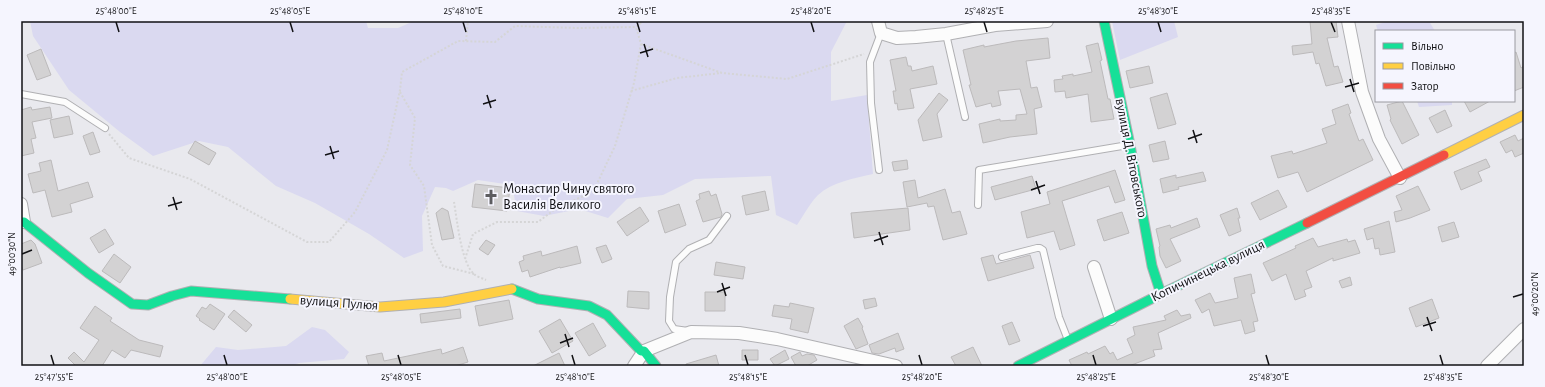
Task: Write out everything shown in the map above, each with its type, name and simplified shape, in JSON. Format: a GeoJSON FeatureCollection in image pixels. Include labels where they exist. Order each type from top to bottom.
{"type":"FeatureCollection","features":[{"type":"Feature","properties":{"kind":"street"},"geometry":{"type":"LineString","coordinates":[[878,21],[881,33],[897,38],[946,34],[995,25],[1047,21]]}},
{"type":"Feature","properties":{"kind":"street","name":"вулиця Д. Вітовського"},"geometry":{"type":"LineString","coordinates":[[1104,21],[1130,145],[1152,266],[1161,294]]}},
{"type":"Feature","properties":{"kind":"street"},"geometry":{"type":"LineString","coordinates":[[1348,21],[1362,92],[1379,139],[1400,178]]}},
{"type":"Feature","properties":{"kind":"street","name":"Копичинецька вулиця"},"geometry":{"type":"LineString","coordinates":[[1018,366],[1161,294],[1400,178],[1524,115]]}},
{"type":"Feature","properties":{"kind":"street","name":"вулиця Пулюя"},"geometry":{"type":"LineString","coordinates":[[21,204],[23,222],[88,273],[132,304],[148,305],[172,296],[191,292],[380,307],[444,302],[511,288],[538,299],[589,306],[607,315],[641,351],[644,351],[656,366]]}},
{"type":"Feature","properties":{"kind":"street"},"geometry":{"type":"LineString","coordinates":[[1094,267],[1111,319]]}},
{"type":"Feature","properties":{"kind":"street"},"geometry":{"type":"LineString","coordinates":[[1487,366],[1524,329]]}},
{"type":"Feature","properties":{"kind":"street"},"geometry":{"type":"LineString","coordinates":[[634,366],[644,351],[691,332],[739,333],[777,339],[896,366]]}},
{"type":"Feature","properties":{"kind":"lane"},"geometry":{"type":"LineString","coordinates":[[879,170],[871,103],[870,62],[881,33]]}},
{"type":"Feature","properties":{"kind":"lane"},"geometry":{"type":"LineString","coordinates":[[946,34],[965,117]]}},
{"type":"Feature","properties":{"kind":"lane"},"geometry":{"type":"LineString","coordinates":[[21,94],[65,102],[105,128]]}},
{"type":"Feature","properties":{"kind":"lane"},"geometry":{"type":"LineString","coordinates":[[978,205],[980,170],[1130,145]]}},
{"type":"Feature","properties":{"kind":"lane"},"geometry":{"type":"LineString","coordinates":[[691,332],[674,329],[669,321],[670,297],[676,262],[689,250],[709,240],[727,216]]}},
{"type":"Feature","properties":{"kind":"lane"},"geometry":{"type":"LineString","coordinates":[[1002,257],[1037,248],[1044,250],[1059,317],[1068,341]]}},
{"type":"Feature","properties":{"kind":"path"},"geometry":{"type":"LineString","coordinates":[[466,41],[468,21]]}},
{"type":"Feature","properties":{"kind":"path"},"geometry":{"type":"LineString","coordinates":[[105,128],[129,158],[190,179],[307,242],[329,242],[355,212],[387,150],[400,90],[402,72],[458,41],[495,42],[515,26],[578,28],[636,27],[643,21]]}},
{"type":"Feature","properties":{"kind":"path"},"geometry":{"type":"LineString","coordinates":[[465,259],[473,234],[496,222],[538,222],[558,207],[592,192],[615,146],[631,91],[641,44],[636,27]]}},
{"type":"Feature","properties":{"kind":"path"},"geometry":{"type":"LineString","coordinates":[[641,44],[722,73]]}},
{"type":"Feature","properties":{"kind":"path"},"geometry":{"type":"LineString","coordinates":[[631,91],[677,78],[722,73],[787,78],[874,51]]}},
{"type":"Feature","properties":{"kind":"path"},"geometry":{"type":"LineString","coordinates":[[400,90],[415,118],[410,165],[424,186],[432,245],[443,266],[474,274],[487,281]]}},
{"type":"Feature","properties":{"kind":"path"},"geometry":{"type":"LineString","coordinates":[[454,202],[465,259],[474,274]]}},
{"type":"Feature","properties":{"kind":"shaded area"},"geometry":{"type":"Polygon","coordinates":[[[30,21],[366,21],[368,28],[398,28],[414,21],[847,21],[831,52],[831,101],[867,95],[873,174],[844,181],[830,187],[818,195],[797,225],[776,215],[771,176],[695,179],[663,195],[627,199],[608,218],[579,209],[544,216],[517,211],[512,185],[478,180],[453,191],[446,188],[435,187],[422,216],[423,251],[404,258],[369,234],[315,203],[276,186],[228,147],[199,141],[153,156],[120,132],[69,90],[33,36],[30,21]]]}},
{"type":"Feature","properties":{"kind":"shaded area"},"geometry":{"type":"Polygon","coordinates":[[[1112,21],[1174,21],[1178,37],[1120,60],[1112,21]]]}},
{"type":"Feature","properties":{"kind":"shaded area"},"geometry":{"type":"Polygon","coordinates":[[[1388,21],[1429,21],[1434,30],[1378,30],[1376,25],[1388,21]]]}},
{"type":"Feature","properties":{"kind":"shaded area"},"geometry":{"type":"Polygon","coordinates":[[[1417,102],[1452,102],[1452,105],[1419,107],[1417,102]]]}},
{"type":"Feature","properties":{"kind":"shaded area"},"geometry":{"type":"Polygon","coordinates":[[[312,327],[325,330],[349,352],[344,359],[299,363],[291,366],[200,366],[216,347],[238,350],[286,346],[312,327]]]}},
{"type":"Feature","properties":{"kind":"building"},"geometry":{"type":"Polygon","coordinates":[[[1310,21],[1336,21],[1338,37],[1327,38],[1334,67],[1338,66],[1343,82],[1326,86],[1319,63],[1316,64],[1313,52],[1293,55],[1292,46],[1312,44],[1310,21]]]}},
{"type":"Feature","properties":{"kind":"building"},"geometry":{"type":"Polygon","coordinates":[[[1048,38],[1050,58],[1026,61],[1031,88],[1037,87],[1042,107],[1034,109],[1037,134],[1010,137],[983,143],[979,124],[1000,119],[1000,121],[1016,120],[1016,115],[1027,114],[1020,89],[998,91],[1001,105],[992,107],[991,103],[976,107],[969,85],[971,85],[963,50],[984,45],[984,47],[1016,41],[1048,38]]]}},
{"type":"Feature","properties":{"kind":"building"},"geometry":{"type":"Polygon","coordinates":[[[1098,43],[1108,99],[1110,99],[1114,119],[1091,122],[1088,94],[1066,98],[1065,91],[1055,92],[1054,80],[1063,79],[1062,76],[1073,74],[1073,76],[1092,72],[1086,46],[1098,43]]]}},
{"type":"Feature","properties":{"kind":"building"},"geometry":{"type":"Polygon","coordinates":[[[41,49],[51,75],[37,80],[27,55],[41,49]]]}},
{"type":"Feature","properties":{"kind":"building"},"geometry":{"type":"Polygon","coordinates":[[[1515,52],[1521,68],[1524,66],[1524,87],[1515,91],[1515,52]]]}},
{"type":"Feature","properties":{"kind":"building"},"geometry":{"type":"Polygon","coordinates":[[[906,57],[908,66],[911,66],[912,71],[933,66],[937,84],[910,89],[914,108],[898,110],[897,103],[895,104],[893,91],[896,91],[890,60],[906,57]]]}},
{"type":"Feature","properties":{"kind":"building"},"geometry":{"type":"Polygon","coordinates":[[[1149,66],[1153,83],[1130,88],[1126,71],[1149,66]]]}},
{"type":"Feature","properties":{"kind":"building"},"geometry":{"type":"Polygon","coordinates":[[[939,93],[948,100],[937,114],[942,137],[923,141],[918,120],[939,93]]]}},
{"type":"Feature","properties":{"kind":"building"},"geometry":{"type":"Polygon","coordinates":[[[1167,93],[1176,124],[1158,129],[1150,98],[1167,93]]]}},
{"type":"Feature","properties":{"kind":"building"},"geometry":{"type":"Polygon","coordinates":[[[1402,102],[1419,135],[1402,144],[1390,120],[1387,105],[1402,102]]]}},
{"type":"Feature","properties":{"kind":"building"},"geometry":{"type":"Polygon","coordinates":[[[1465,102],[1488,102],[1470,112],[1465,102]]]}},
{"type":"Feature","properties":{"kind":"building"},"geometry":{"type":"Polygon","coordinates":[[[1348,104],[1351,113],[1349,114],[1359,141],[1363,139],[1373,160],[1307,192],[1298,172],[1278,178],[1271,156],[1292,151],[1293,154],[1327,143],[1322,129],[1336,124],[1332,110],[1348,104]]]}},
{"type":"Feature","properties":{"kind":"building"},"geometry":{"type":"Polygon","coordinates":[[[31,107],[32,110],[50,107],[52,118],[32,122],[36,138],[31,139],[34,153],[21,156],[21,110],[31,107]]]}},
{"type":"Feature","properties":{"kind":"building"},"geometry":{"type":"Polygon","coordinates":[[[1445,110],[1452,126],[1437,133],[1429,118],[1445,110]]]}},
{"type":"Feature","properties":{"kind":"building"},"geometry":{"type":"Polygon","coordinates":[[[69,116],[73,134],[54,138],[50,120],[69,116]]]}},
{"type":"Feature","properties":{"kind":"building"},"geometry":{"type":"Polygon","coordinates":[[[93,132],[100,152],[90,155],[83,136],[93,132]]]}},
{"type":"Feature","properties":{"kind":"building"},"geometry":{"type":"Polygon","coordinates":[[[1515,135],[1518,141],[1524,138],[1524,153],[1515,157],[1512,150],[1506,153],[1500,142],[1515,135]]]}},
{"type":"Feature","properties":{"kind":"building"},"geometry":{"type":"Polygon","coordinates":[[[195,141],[216,153],[209,165],[188,153],[195,141]]]}},
{"type":"Feature","properties":{"kind":"building"},"geometry":{"type":"Polygon","coordinates":[[[1165,141],[1169,159],[1153,162],[1149,145],[1165,141]]]}},
{"type":"Feature","properties":{"kind":"building"},"geometry":{"type":"Polygon","coordinates":[[[1486,159],[1490,167],[1478,172],[1482,181],[1461,190],[1454,172],[1486,159]]]}},
{"type":"Feature","properties":{"kind":"building"},"geometry":{"type":"Polygon","coordinates":[[[51,160],[58,191],[88,182],[93,197],[70,204],[72,212],[52,217],[45,190],[33,193],[28,174],[41,171],[39,163],[51,160]]]}},
{"type":"Feature","properties":{"kind":"building"},"geometry":{"type":"Polygon","coordinates":[[[907,160],[908,169],[894,171],[892,162],[907,160]]]}},
{"type":"Feature","properties":{"kind":"building"},"geometry":{"type":"Polygon","coordinates":[[[1115,170],[1125,200],[1115,203],[1109,186],[1062,201],[1075,245],[1060,250],[1054,231],[1027,238],[1021,212],[1050,204],[1047,192],[1115,170]]]}},
{"type":"Feature","properties":{"kind":"building"},"geometry":{"type":"Polygon","coordinates":[[[1203,172],[1206,181],[1178,187],[1179,189],[1163,193],[1160,179],[1176,175],[1176,178],[1203,172]]]}},
{"type":"Feature","properties":{"kind":"building"},"geometry":{"type":"Polygon","coordinates":[[[1032,176],[1036,189],[995,200],[991,187],[1032,176]]]}},
{"type":"Feature","properties":{"kind":"building"},"geometry":{"type":"Polygon","coordinates":[[[915,180],[918,198],[945,189],[952,213],[960,211],[967,234],[943,240],[934,206],[928,207],[927,203],[907,207],[903,182],[915,180]]]}},
{"type":"Feature","properties":{"kind":"building","name":"Монастир Чину святого Василія Великого"},"geometry":{"type":"Polygon","coordinates":[[[475,184],[510,188],[507,211],[472,207],[475,184]]]}},
{"type":"Feature","properties":{"kind":"building"},"geometry":{"type":"Polygon","coordinates":[[[1418,186],[1430,210],[1396,222],[1394,212],[1402,210],[1396,196],[1418,186]]]}},
{"type":"Feature","properties":{"kind":"building"},"geometry":{"type":"Polygon","coordinates":[[[1278,190],[1287,207],[1260,220],[1251,203],[1278,190]]]}},
{"type":"Feature","properties":{"kind":"building"},"geometry":{"type":"Polygon","coordinates":[[[709,191],[711,196],[716,194],[722,214],[721,217],[703,222],[696,201],[700,199],[699,194],[709,191]]]}},
{"type":"Feature","properties":{"kind":"building"},"geometry":{"type":"Polygon","coordinates":[[[765,191],[769,210],[746,215],[742,196],[765,191]]]}},
{"type":"Feature","properties":{"kind":"building"},"geometry":{"type":"Polygon","coordinates":[[[679,204],[686,225],[665,233],[658,211],[679,204]]]}},
{"type":"Feature","properties":{"kind":"building"},"geometry":{"type":"Polygon","coordinates":[[[640,207],[649,221],[627,236],[617,222],[640,207]]]}},
{"type":"Feature","properties":{"kind":"building"},"geometry":{"type":"Polygon","coordinates":[[[442,208],[448,211],[454,238],[442,240],[436,213],[442,208]]]}},
{"type":"Feature","properties":{"kind":"building"},"geometry":{"type":"Polygon","coordinates":[[[908,208],[910,230],[854,238],[851,213],[908,208]]]}},
{"type":"Feature","properties":{"kind":"building"},"geometry":{"type":"Polygon","coordinates":[[[1237,208],[1240,218],[1238,218],[1241,231],[1229,236],[1220,215],[1237,208]]]}},
{"type":"Feature","properties":{"kind":"building"},"geometry":{"type":"Polygon","coordinates":[[[1122,212],[1129,233],[1104,241],[1097,220],[1122,212]]]}},
{"type":"Feature","properties":{"kind":"building"},"geometry":{"type":"Polygon","coordinates":[[[1197,218],[1200,227],[1170,239],[1181,261],[1166,268],[1160,256],[1160,246],[1156,229],[1170,225],[1171,228],[1197,218]]]}},
{"type":"Feature","properties":{"kind":"building"},"geometry":{"type":"Polygon","coordinates":[[[1389,221],[1395,252],[1380,255],[1379,248],[1375,249],[1373,238],[1367,240],[1364,229],[1389,221]]]}},
{"type":"Feature","properties":{"kind":"building"},"geometry":{"type":"Polygon","coordinates":[[[1454,222],[1459,237],[1442,242],[1438,227],[1454,222]]]}},
{"type":"Feature","properties":{"kind":"building"},"geometry":{"type":"Polygon","coordinates":[[[105,229],[114,244],[99,253],[90,238],[105,229]]]}},
{"type":"Feature","properties":{"kind":"building"},"geometry":{"type":"Polygon","coordinates":[[[1313,238],[1318,247],[1347,239],[1348,242],[1355,240],[1360,253],[1333,261],[1333,258],[1306,271],[1312,287],[1304,290],[1306,296],[1295,300],[1286,274],[1272,281],[1263,263],[1296,248],[1295,246],[1313,238]]]}},
{"type":"Feature","properties":{"kind":"building"},"geometry":{"type":"Polygon","coordinates":[[[31,240],[35,244],[42,263],[23,270],[21,265],[21,244],[31,240]]]}},
{"type":"Feature","properties":{"kind":"building"},"geometry":{"type":"Polygon","coordinates":[[[486,240],[495,245],[488,255],[479,249],[486,240]]]}},
{"type":"Feature","properties":{"kind":"building"},"geometry":{"type":"Polygon","coordinates":[[[606,245],[612,259],[602,263],[596,248],[606,245]]]}},
{"type":"Feature","properties":{"kind":"building"},"geometry":{"type":"Polygon","coordinates":[[[577,246],[581,263],[560,267],[530,277],[528,270],[522,272],[519,262],[524,260],[523,256],[541,251],[542,256],[577,246]]]}},
{"type":"Feature","properties":{"kind":"building"},"geometry":{"type":"Polygon","coordinates":[[[114,254],[131,267],[120,283],[102,271],[114,254]]]}},
{"type":"Feature","properties":{"kind":"building"},"geometry":{"type":"Polygon","coordinates":[[[993,255],[996,264],[1030,255],[1034,268],[988,281],[981,258],[993,255]]]}},
{"type":"Feature","properties":{"kind":"building"},"geometry":{"type":"Polygon","coordinates":[[[716,262],[745,267],[743,279],[714,275],[716,262]]]}},
{"type":"Feature","properties":{"kind":"building"},"geometry":{"type":"Polygon","coordinates":[[[1251,274],[1255,293],[1251,294],[1258,321],[1253,322],[1255,331],[1245,334],[1241,320],[1214,326],[1209,309],[1202,313],[1195,300],[1210,293],[1215,303],[1238,298],[1234,278],[1251,274]]]}},
{"type":"Feature","properties":{"kind":"building"},"geometry":{"type":"Polygon","coordinates":[[[1350,277],[1352,285],[1342,288],[1339,281],[1350,277]]]}},
{"type":"Feature","properties":{"kind":"building"},"geometry":{"type":"Polygon","coordinates":[[[628,291],[649,292],[649,309],[627,307],[628,291]]]}},
{"type":"Feature","properties":{"kind":"building"},"geometry":{"type":"Polygon","coordinates":[[[705,292],[725,292],[725,311],[705,311],[705,292]]]}},
{"type":"Feature","properties":{"kind":"building"},"geometry":{"type":"Polygon","coordinates":[[[875,298],[877,306],[865,309],[863,300],[875,298]]]}},
{"type":"Feature","properties":{"kind":"building"},"geometry":{"type":"Polygon","coordinates":[[[1432,299],[1439,318],[1416,327],[1409,308],[1432,299]]]}},
{"type":"Feature","properties":{"kind":"building"},"geometry":{"type":"Polygon","coordinates":[[[509,300],[513,319],[479,326],[475,306],[509,300]]]}},
{"type":"Feature","properties":{"kind":"building"},"geometry":{"type":"Polygon","coordinates":[[[790,303],[814,308],[808,333],[790,329],[792,319],[772,316],[774,305],[789,307],[790,303]]]}},
{"type":"Feature","properties":{"kind":"building"},"geometry":{"type":"Polygon","coordinates":[[[210,304],[225,314],[214,330],[199,320],[200,319],[196,316],[202,307],[206,309],[210,304]]]}},
{"type":"Feature","properties":{"kind":"building"},"geometry":{"type":"Polygon","coordinates":[[[95,306],[112,318],[110,321],[139,340],[163,346],[160,357],[131,350],[125,358],[112,350],[102,366],[76,366],[68,358],[74,352],[84,362],[99,340],[80,328],[95,306]]]}},
{"type":"Feature","properties":{"kind":"building"},"geometry":{"type":"Polygon","coordinates":[[[460,309],[461,318],[421,323],[420,314],[460,309]]]}},
{"type":"Feature","properties":{"kind":"building"},"geometry":{"type":"Polygon","coordinates":[[[234,310],[252,325],[246,332],[228,317],[234,310]]]}},
{"type":"Feature","properties":{"kind":"building"},"geometry":{"type":"Polygon","coordinates":[[[1177,310],[1181,316],[1190,314],[1191,318],[1158,333],[1162,349],[1153,350],[1155,356],[1129,366],[1072,366],[1069,360],[1087,352],[1088,354],[1105,346],[1110,354],[1113,352],[1117,360],[1133,353],[1127,339],[1135,335],[1133,327],[1166,320],[1164,316],[1177,310]]]}},
{"type":"Feature","properties":{"kind":"building"},"geometry":{"type":"Polygon","coordinates":[[[858,318],[863,327],[862,328],[868,344],[856,349],[844,326],[858,318]]]}},
{"type":"Feature","properties":{"kind":"building"},"geometry":{"type":"Polygon","coordinates":[[[560,319],[573,341],[552,353],[539,331],[560,319]]]}},
{"type":"Feature","properties":{"kind":"building"},"geometry":{"type":"Polygon","coordinates":[[[1012,322],[1020,341],[1009,345],[1002,326],[1012,322]]]}},
{"type":"Feature","properties":{"kind":"building"},"geometry":{"type":"Polygon","coordinates":[[[593,323],[606,346],[589,356],[575,333],[593,323]]]}},
{"type":"Feature","properties":{"kind":"building"},"geometry":{"type":"Polygon","coordinates":[[[898,333],[904,349],[896,352],[895,348],[879,354],[872,353],[869,345],[898,333]]]}},
{"type":"Feature","properties":{"kind":"building"},"geometry":{"type":"Polygon","coordinates":[[[463,347],[468,362],[455,366],[369,366],[366,356],[382,353],[384,361],[441,349],[442,354],[463,347]]]}},
{"type":"Feature","properties":{"kind":"building"},"geometry":{"type":"Polygon","coordinates":[[[973,347],[982,366],[956,366],[951,357],[973,347]]]}},
{"type":"Feature","properties":{"kind":"building"},"geometry":{"type":"Polygon","coordinates":[[[742,350],[758,350],[758,360],[742,360],[742,350]]]}},
{"type":"Feature","properties":{"kind":"building"},"geometry":{"type":"Polygon","coordinates":[[[785,350],[789,359],[775,366],[770,359],[785,350]]]}},
{"type":"Feature","properties":{"kind":"building"},"geometry":{"type":"Polygon","coordinates":[[[800,352],[802,356],[807,354],[814,355],[817,360],[807,366],[796,366],[791,357],[800,352]]]}},
{"type":"Feature","properties":{"kind":"building"},"geometry":{"type":"Polygon","coordinates":[[[559,353],[565,366],[533,366],[559,353]]]}},
{"type":"Feature","properties":{"kind":"building"},"geometry":{"type":"Polygon","coordinates":[[[716,355],[719,366],[686,366],[686,364],[716,355]]]}},
{"type":"Feature","properties":{"kind":"traffic: fast"},"geometry":{"type":"LineString","coordinates":[[1104,21],[1130,145],[1152,266],[1161,294]]}},
{"type":"Feature","properties":{"kind":"traffic: fast"},"geometry":{"type":"LineString","coordinates":[[21,222],[24,222],[88,273],[132,304],[148,305],[191,291],[290,299]]}},
{"type":"Feature","properties":{"kind":"traffic: fast"},"geometry":{"type":"LineString","coordinates":[[1018,366],[1307,223]]}},
{"type":"Feature","properties":{"kind":"traffic: fast"},"geometry":{"type":"LineString","coordinates":[[512,289],[538,299],[589,306],[607,315],[641,351],[644,351],[656,366]]}},
{"type":"Feature","properties":{"kind":"traffic: slow"},"geometry":{"type":"LineString","coordinates":[[1444,155],[1524,115]]}},
{"type":"Feature","properties":{"kind":"traffic: slow"},"geometry":{"type":"LineString","coordinates":[[290,299],[380,307],[444,302],[512,289]]}},
{"type":"Feature","properties":{"kind":"traffic: jam"},"geometry":{"type":"LineString","coordinates":[[1307,223],[1444,155]]}},
{"type":"Feature","properties":{"kind":"place","name":"Монастир Чину святого Василія Великого"},"geometry":{"type":"Point","coordinates":[491,197]}}]}
